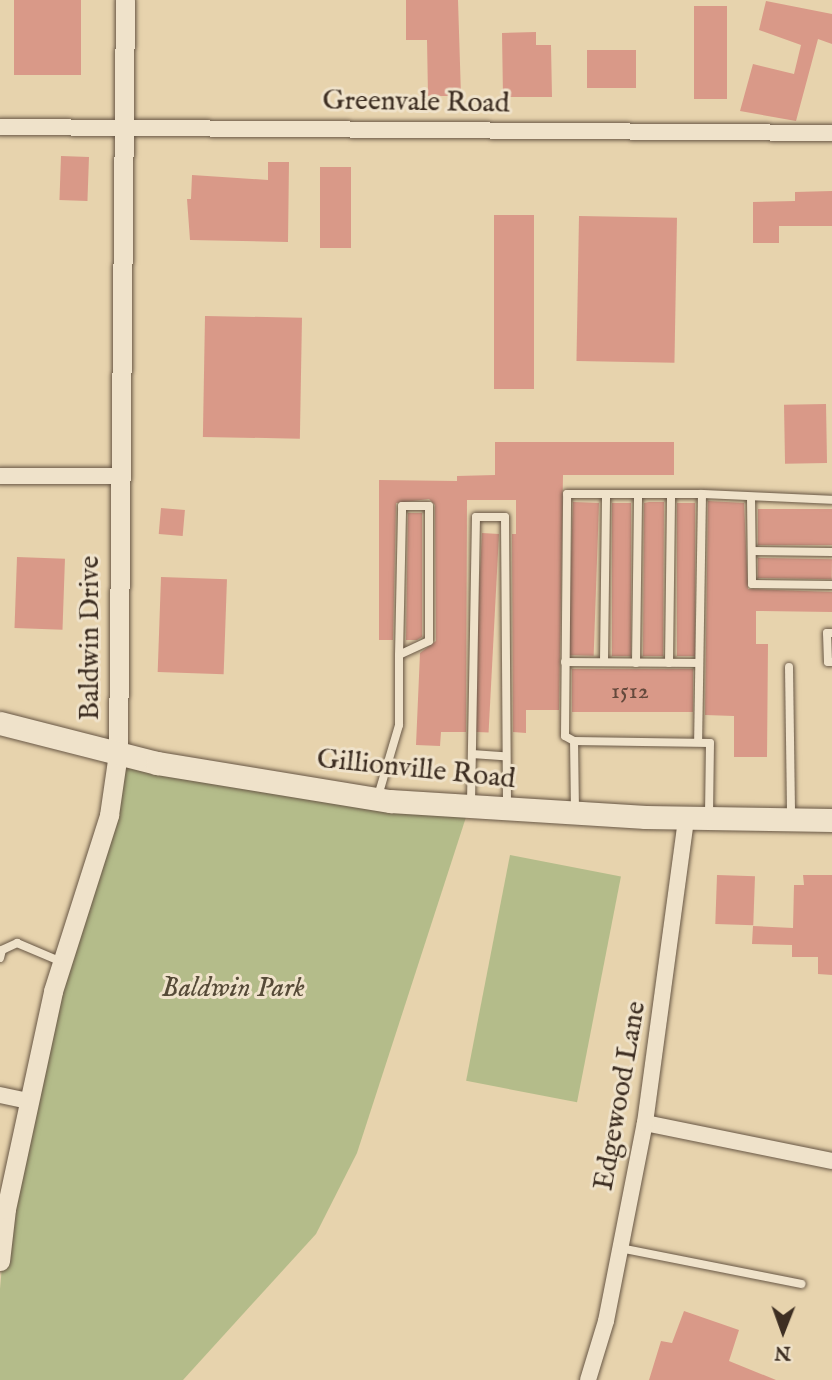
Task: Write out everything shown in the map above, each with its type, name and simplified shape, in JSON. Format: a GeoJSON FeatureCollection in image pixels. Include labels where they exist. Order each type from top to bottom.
{"type":"FeatureCollection","features":[{"type":"Feature","properties":{"kind":"main road","name":"Gillionville Road"},"geometry":{"type":"LineString","coordinates":[[0,723],[118,754],[377,799],[507,811],[832,820]]}},
{"type":"Feature","properties":{"kind":"street","name":"Baldwin Drive"},"geometry":{"type":"LineString","coordinates":[[0,1261],[6,1209],[29,1101],[62,962],[109,815],[118,754],[125,0]]}},
{"type":"Feature","properties":{"kind":"street","name":"Greenvale Road"},"geometry":{"type":"LineString","coordinates":[[0,127],[832,133]]}},
{"type":"Feature","properties":{"kind":"street"},"geometry":{"type":"LineString","coordinates":[[0,476],[120,476]]}},
{"type":"Feature","properties":{"kind":"street","name":"Edgewood Lane"},"geometry":{"type":"LineString","coordinates":[[588,1380],[620,1248],[645,1123],[698,818]]}},
{"type":"Feature","properties":{"kind":"street"},"geometry":{"type":"LineString","coordinates":[[0,1095],[29,1101]]}},
{"type":"Feature","properties":{"kind":"street"},"geometry":{"type":"LineString","coordinates":[[645,1123],[832,1161]]}},
{"type":"Feature","properties":{"kind":"lane"},"geometry":{"type":"LineString","coordinates":[[698,818],[710,743],[575,741],[565,736],[567,494],[735,493],[751,498],[832,500]]}},
{"type":"Feature","properties":{"kind":"lane"},"geometry":{"type":"LineString","coordinates":[[604,662],[606,494]]}},
{"type":"Feature","properties":{"kind":"lane"},"geometry":{"type":"LineString","coordinates":[[636,663],[638,494]]}},
{"type":"Feature","properties":{"kind":"lane"},"geometry":{"type":"LineString","coordinates":[[669,663],[671,494]]}},
{"type":"Feature","properties":{"kind":"lane"},"geometry":{"type":"LineString","coordinates":[[698,743],[702,494]]}},
{"type":"Feature","properties":{"kind":"lane"},"geometry":{"type":"LineString","coordinates":[[751,498],[752,584],[832,585]]}},
{"type":"Feature","properties":{"kind":"lane"},"geometry":{"type":"LineString","coordinates":[[377,799],[399,724],[398,655],[402,506],[429,506],[429,641],[398,655]]}},
{"type":"Feature","properties":{"kind":"lane"},"geometry":{"type":"LineString","coordinates":[[471,808],[476,517],[505,517],[504,756],[507,811]]}},
{"type":"Feature","properties":{"kind":"lane"},"geometry":{"type":"LineString","coordinates":[[752,551],[832,552]]}},
{"type":"Feature","properties":{"kind":"lane"},"geometry":{"type":"LineString","coordinates":[[832,633],[827,633],[828,662],[832,662]]}},
{"type":"Feature","properties":{"kind":"lane"},"geometry":{"type":"LineString","coordinates":[[565,662],[699,663]]}},
{"type":"Feature","properties":{"kind":"lane"},"geometry":{"type":"LineString","coordinates":[[789,667],[791,819]]}},
{"type":"Feature","properties":{"kind":"lane"},"geometry":{"type":"LineString","coordinates":[[575,741],[575,814]]}},
{"type":"Feature","properties":{"kind":"lane"},"geometry":{"type":"LineString","coordinates":[[472,754],[504,756]]}},
{"type":"Feature","properties":{"kind":"lane"},"geometry":{"type":"LineString","coordinates":[[0,958],[2,950],[16,943],[62,962]]}},
{"type":"Feature","properties":{"kind":"lane"},"geometry":{"type":"LineString","coordinates":[[620,1248],[801,1284]]}},
{"type":"Feature","properties":{"kind":"green space","name":"Baldwin Park"},"geometry":{"type":"Polygon","coordinates":[[[119,756],[468,811],[357,1153],[316,1234],[183,1380],[0,1380],[0,1289],[7,1209],[119,756]]]}},
{"type":"Feature","properties":{"kind":"green space"},"geometry":{"type":"Polygon","coordinates":[[[510,855],[621,877],[577,1102],[466,1081],[510,855]]]}},
{"type":"Feature","properties":{"kind":"building"},"geometry":{"type":"Polygon","coordinates":[[[14,0],[81,0],[81,75],[14,75],[14,0]]]}},
{"type":"Feature","properties":{"kind":"building"},"geometry":{"type":"Polygon","coordinates":[[[406,0],[458,0],[461,96],[428,96],[427,40],[406,40],[406,0]]]}},
{"type":"Feature","properties":{"kind":"building"},"geometry":{"type":"Polygon","coordinates":[[[766,1],[832,14],[832,44],[818,39],[796,121],[740,111],[753,64],[794,74],[801,45],[759,30],[766,1]]]}},
{"type":"Feature","properties":{"kind":"building"},"geometry":{"type":"Polygon","coordinates":[[[694,6],[727,6],[727,99],[694,99],[694,6]]]}},
{"type":"Feature","properties":{"kind":"building"},"geometry":{"type":"Polygon","coordinates":[[[536,32],[536,45],[551,45],[552,97],[503,97],[502,33],[536,32]]]}},
{"type":"Feature","properties":{"kind":"building"},"geometry":{"type":"Polygon","coordinates":[[[587,50],[636,50],[636,88],[587,88],[587,50]]]}},
{"type":"Feature","properties":{"kind":"building"},"geometry":{"type":"Polygon","coordinates":[[[61,156],[89,157],[87,201],[59,200],[61,156]]]}},
{"type":"Feature","properties":{"kind":"building"},"geometry":{"type":"Polygon","coordinates":[[[268,162],[289,162],[288,242],[190,240],[187,199],[191,199],[192,175],[268,180],[268,162]]]}},
{"type":"Feature","properties":{"kind":"building"},"geometry":{"type":"Polygon","coordinates":[[[320,167],[351,167],[351,248],[320,248],[320,167]]]}},
{"type":"Feature","properties":{"kind":"building"},"geometry":{"type":"Polygon","coordinates":[[[832,191],[832,226],[779,226],[779,243],[753,243],[753,202],[795,201],[795,192],[832,191]]]}},
{"type":"Feature","properties":{"kind":"building"},"geometry":{"type":"Polygon","coordinates":[[[494,215],[534,215],[534,389],[494,389],[494,215]]]}},
{"type":"Feature","properties":{"kind":"building"},"geometry":{"type":"Polygon","coordinates":[[[579,216],[677,218],[674,363],[576,361],[579,216]]]}},
{"type":"Feature","properties":{"kind":"building"},"geometry":{"type":"Polygon","coordinates":[[[205,316],[302,318],[300,439],[203,437],[205,316]]]}},
{"type":"Feature","properties":{"kind":"building"},"geometry":{"type":"Polygon","coordinates":[[[826,404],[827,463],[785,464],[784,405],[826,404]]]}},
{"type":"Feature","properties":{"kind":"building"},"geometry":{"type":"Polygon","coordinates":[[[495,442],[674,442],[674,475],[563,475],[559,710],[526,710],[526,733],[513,732],[512,534],[516,534],[516,500],[467,500],[466,732],[441,732],[440,746],[416,745],[420,653],[436,641],[435,505],[429,499],[396,503],[393,640],[379,640],[379,480],[457,481],[457,476],[495,475],[495,442]]]}},
{"type":"Feature","properties":{"kind":"building"},"geometry":{"type":"Polygon","coordinates":[[[708,501],[744,503],[748,589],[832,592],[832,612],[756,611],[756,644],[768,644],[767,757],[734,757],[734,716],[705,715],[708,501]]]}},
{"type":"Feature","properties":{"kind":"building"},"geometry":{"type":"Polygon","coordinates":[[[573,502],[599,503],[594,656],[568,655],[573,502]]]}},
{"type":"Feature","properties":{"kind":"building"},"geometry":{"type":"Polygon","coordinates":[[[664,502],[663,656],[643,656],[644,503],[664,502]]]}},
{"type":"Feature","properties":{"kind":"building"},"geometry":{"type":"Polygon","coordinates":[[[612,503],[631,503],[631,656],[612,656],[612,503]]]}},
{"type":"Feature","properties":{"kind":"building"},"geometry":{"type":"Polygon","coordinates":[[[677,503],[695,503],[695,656],[677,656],[677,503]]]}},
{"type":"Feature","properties":{"kind":"building"},"geometry":{"type":"Polygon","coordinates":[[[161,508],[185,510],[183,536],[159,534],[161,508]]]}},
{"type":"Feature","properties":{"kind":"building"},"geometry":{"type":"Polygon","coordinates":[[[758,509],[832,509],[832,545],[758,545],[758,509]]]}},
{"type":"Feature","properties":{"kind":"building"},"geometry":{"type":"Polygon","coordinates":[[[408,513],[422,513],[422,637],[417,640],[406,640],[408,513]]]}},
{"type":"Feature","properties":{"kind":"building"},"geometry":{"type":"Polygon","coordinates":[[[482,533],[499,534],[489,733],[472,732],[482,533]]]}},
{"type":"Feature","properties":{"kind":"building"},"geometry":{"type":"Polygon","coordinates":[[[17,557],[65,559],[62,630],[15,628],[17,557]]]}},
{"type":"Feature","properties":{"kind":"building"},"geometry":{"type":"Polygon","coordinates":[[[758,558],[832,559],[832,579],[758,578],[758,558]]]}},
{"type":"Feature","properties":{"kind":"building"},"geometry":{"type":"Polygon","coordinates":[[[161,577],[227,579],[224,674],[158,672],[161,577]]]}},
{"type":"Feature","properties":{"kind":"building"},"geometry":{"type":"Polygon","coordinates":[[[572,669],[693,669],[693,712],[572,712],[572,669]]]}},
{"type":"Feature","properties":{"kind":"building"},"geometry":{"type":"Polygon","coordinates":[[[717,875],[755,876],[753,925],[715,924],[717,875]]]}},
{"type":"Feature","properties":{"kind":"building"},"geometry":{"type":"Polygon","coordinates":[[[803,875],[832,875],[832,975],[818,974],[818,957],[792,957],[792,945],[752,944],[753,926],[793,928],[794,885],[804,885],[803,875]]]}},
{"type":"Feature","properties":{"kind":"building"},"geometry":{"type":"Polygon","coordinates":[[[684,1311],[739,1330],[729,1361],[776,1380],[649,1380],[661,1341],[672,1343],[684,1311]]]}}]}
